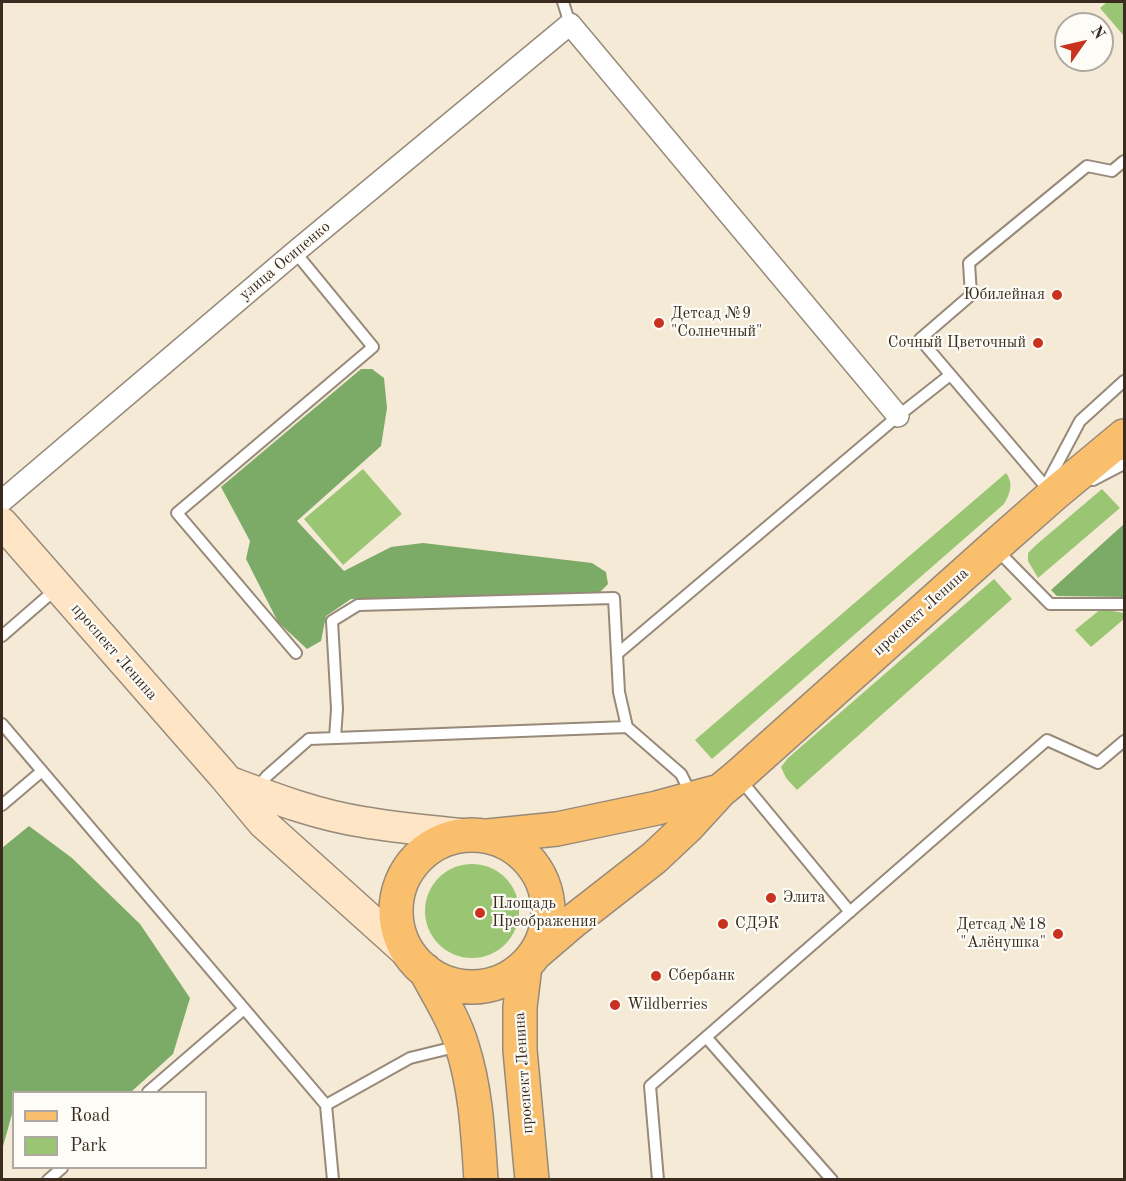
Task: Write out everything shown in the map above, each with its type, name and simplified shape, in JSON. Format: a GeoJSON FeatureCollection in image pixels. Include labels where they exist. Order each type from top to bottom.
{"type":"FeatureCollection","features":[{"type":"Feature","properties":{"kind":"main road","name":"проспект Ленина"},"geometry":{"type":"LineString","coordinates":[[532,1179],[520,1050],[520,1007],[531,959],[572,922],[654,858],[687,826],[717,788],[1125,436]]}},
{"type":"Feature","properties":{"kind":"main road","name":"проспект Ленина"},"geometry":{"type":"LineString","coordinates":[[2,523],[263,823],[418,964],[448,1011],[462,1045],[476,1104],[481,1179]]}},
{"type":"Feature","properties":{"kind":"main road","name":"проспект Ленина"},"geometry":{"type":"LineString","coordinates":[[227,780],[294,805],[362,822],[478,836],[557,829],[657,808],[717,788]]}},
{"type":"Feature","properties":{"kind":"main road"},"geometry":{"type":"LineString","coordinates":[[478,836],[505,842],[520,852],[533,866],[543,881],[548,899],[548,917],[544,936],[531,959],[510,977],[494,984],[476,987],[458,986],[440,980],[418,964],[403,941],[398,924],[397,905],[400,887],[408,871],[420,856],[434,845],[451,838],[478,836]]}},
{"type":"Feature","properties":{"kind":"street","name":"улица Осипенко"},"geometry":{"type":"LineString","coordinates":[[2,501],[295,252],[570,24]]}},
{"type":"Feature","properties":{"kind":"street"},"geometry":{"type":"LineString","coordinates":[[570,24],[898,416]]}},
{"type":"Feature","properties":{"kind":"lane"},"geometry":{"type":"LineString","coordinates":[[563,2],[570,24]]}},
{"type":"Feature","properties":{"kind":"lane"},"geometry":{"type":"LineString","coordinates":[[1064,490],[950,375],[920,339],[970,295],[969,263],[1087,166],[1112,171],[1125,160]]}},
{"type":"Feature","properties":{"kind":"lane"},"geometry":{"type":"LineString","coordinates":[[295,252],[374,347],[177,513],[296,653]]}},
{"type":"Feature","properties":{"kind":"lane"},"geometry":{"type":"LineString","coordinates":[[617,654],[898,416],[950,375]]}},
{"type":"Feature","properties":{"kind":"lane"},"geometry":{"type":"LineString","coordinates":[[1064,490],[1080,421],[1125,381]]}},
{"type":"Feature","properties":{"kind":"lane"},"geometry":{"type":"LineString","coordinates":[[1064,490],[1125,464]]}},
{"type":"Feature","properties":{"kind":"lane"},"geometry":{"type":"LineString","coordinates":[[994,547],[1050,604],[1125,604]]}},
{"type":"Feature","properties":{"kind":"lane"},"geometry":{"type":"LineString","coordinates":[[2,636],[57,587]]}},
{"type":"Feature","properties":{"kind":"lane"},"geometry":{"type":"LineString","coordinates":[[335,738],[337,709],[332,621],[358,605],[614,598],[619,692],[627,727],[681,774],[717,788],[850,912]]}},
{"type":"Feature","properties":{"kind":"lane"},"geometry":{"type":"LineString","coordinates":[[2,724],[326,1105],[333,1179]]}},
{"type":"Feature","properties":{"kind":"lane"},"geometry":{"type":"LineString","coordinates":[[255,791],[267,776],[309,739],[627,727]]}},
{"type":"Feature","properties":{"kind":"lane"},"geometry":{"type":"LineString","coordinates":[[658,1179],[650,1086],[1047,740],[1098,763],[1125,741]]}},
{"type":"Feature","properties":{"kind":"lane"},"geometry":{"type":"LineString","coordinates":[[2,805],[42,771]]}},
{"type":"Feature","properties":{"kind":"lane"},"geometry":{"type":"LineString","coordinates":[[149,1091],[244,1009]]}},
{"type":"Feature","properties":{"kind":"lane"},"geometry":{"type":"LineString","coordinates":[[706,1037],[832,1179]]}},
{"type":"Feature","properties":{"kind":"lane"},"geometry":{"type":"LineString","coordinates":[[326,1105],[410,1058],[462,1045]]}},
{"type":"Feature","properties":{"kind":"lane"},"geometry":{"type":"LineString","coordinates":[[48,1179],[60,1169]]}},
{"type":"Feature","properties":{"kind":"green space"},"geometry":{"type":"Polygon","coordinates":[[[1107,2],[1124,2],[1124,36],[1114,24],[1114,12],[1103,12],[1100,8],[1107,2]]]}},
{"type":"Feature","properties":{"kind":"green space"},"geometry":{"type":"Polygon","coordinates":[[[361,369],[372,369],[384,378],[387,408],[381,446],[297,521],[344,571],[391,547],[423,543],[592,563],[606,572],[608,584],[599,593],[351,599],[326,616],[321,641],[307,649],[278,622],[246,559],[250,541],[221,487],[361,369]]]}},
{"type":"Feature","properties":{"kind":"green space"},"geometry":{"type":"Polygon","coordinates":[[[363,469],[402,514],[343,565],[304,519],[363,469]]]}},
{"type":"Feature","properties":{"kind":"green space"},"geometry":{"type":"Polygon","coordinates":[[[1006,473],[1010,481],[1010,488],[1004,504],[712,759],[695,740],[1006,473]]]}},
{"type":"Feature","properties":{"kind":"green space"},"geometry":{"type":"Polygon","coordinates":[[[1102,489],[1120,508],[1038,578],[1028,561],[1028,553],[1102,489]]]}},
{"type":"Feature","properties":{"kind":"green space"},"geometry":{"type":"Polygon","coordinates":[[[1124,524],[1124,597],[1057,596],[1051,590],[1124,524]]]}},
{"type":"Feature","properties":{"kind":"green space"},"geometry":{"type":"Polygon","coordinates":[[[994,579],[1012,599],[797,790],[786,778],[781,767],[788,758],[994,579]]]}},
{"type":"Feature","properties":{"kind":"green space"},"geometry":{"type":"Polygon","coordinates":[[[1101,609],[1124,613],[1124,619],[1091,647],[1075,630],[1101,609]]]}},
{"type":"Feature","properties":{"kind":"green space"},"geometry":{"type":"Polygon","coordinates":[[[29,826],[72,858],[140,924],[190,998],[173,1054],[132,1091],[12,1091],[12,1114],[2,1150],[2,848],[29,826]]]}},
{"type":"Feature","properties":{"kind":"green space"},"geometry":{"type":"Polygon","coordinates":[[[472,864],[490,868],[505,878],[515,893],[519,911],[515,929],[505,944],[490,954],[472,958],[454,954],[439,944],[429,929],[425,911],[429,893],[439,878],[454,868],[472,864]]]}},
{"type":"Feature","properties":{"kind":"place","name":"Юбилейная"},"geometry":{"type":"Point","coordinates":[1057,295]}},
{"type":"Feature","properties":{"kind":"place","name":"Детсад №9 \"Солнечный\""},"geometry":{"type":"Point","coordinates":[659,323]}},
{"type":"Feature","properties":{"kind":"place","name":"Сочный Цветочный"},"geometry":{"type":"Point","coordinates":[1038,343]}},
{"type":"Feature","properties":{"kind":"place","name":"Элита"},"geometry":{"type":"Point","coordinates":[771,898]}},
{"type":"Feature","properties":{"kind":"place","name":"Площадь Преображения"},"geometry":{"type":"Point","coordinates":[480,913]}},
{"type":"Feature","properties":{"kind":"place","name":"СДЭК"},"geometry":{"type":"Point","coordinates":[723,924]}},
{"type":"Feature","properties":{"kind":"place","name":"Детсад №18 \"Алёнушка\""},"geometry":{"type":"Point","coordinates":[1058,934]}},
{"type":"Feature","properties":{"kind":"place","name":"Сбербанк"},"geometry":{"type":"Point","coordinates":[656,976]}},
{"type":"Feature","properties":{"kind":"place","name":"Wildberries"},"geometry":{"type":"Point","coordinates":[615,1005]}}]}
